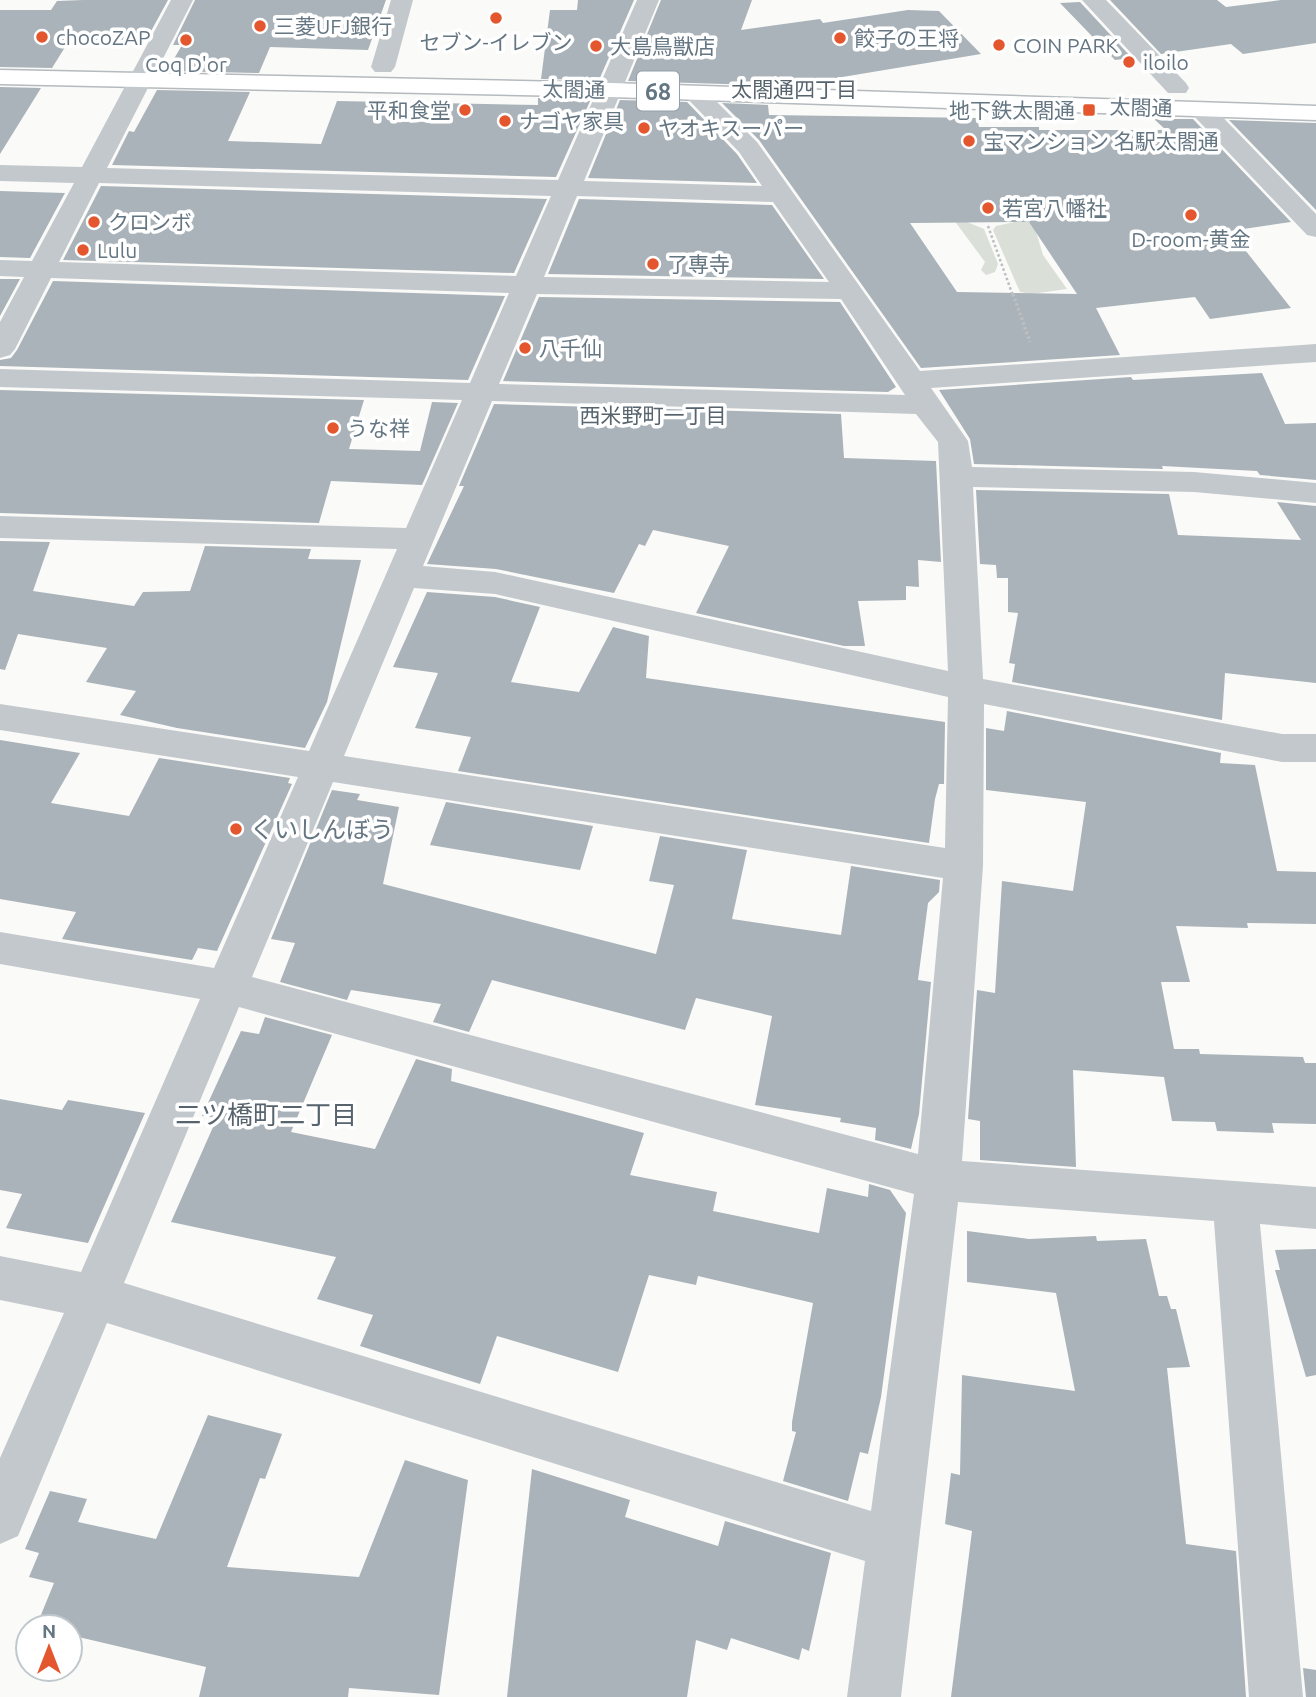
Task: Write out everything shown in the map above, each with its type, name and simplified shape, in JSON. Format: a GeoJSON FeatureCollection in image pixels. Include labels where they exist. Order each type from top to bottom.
{"type":"FeatureCollection","features":[{"type":"Feature","properties":{"kind":"main road","name":"太閤通"},"geometry":{"type":"LineString","coordinates":[[0,58],[144,72],[615,82],[1316,91]]}},
{"type":"Feature","properties":{"kind":"main road","name":"太閤通"},"geometry":{"type":"LineString","coordinates":[[0,78],[383,67],[615,82],[694,92],[1316,113]]}},
{"type":"Feature","properties":{"kind":"street"},"geometry":{"type":"LineString","coordinates":[[0,349],[182,0]]}},
{"type":"Feature","properties":{"kind":"street"},"geometry":{"type":"LineString","coordinates":[[383,67],[402,0]]}},
{"type":"Feature","properties":{"kind":"street"},"geometry":{"type":"LineString","coordinates":[[0,1518],[648,0]]}},
{"type":"Feature","properties":{"kind":"street"},"geometry":{"type":"LineString","coordinates":[[1093,0],[1177,88]]}},
{"type":"Feature","properties":{"kind":"street"},"geometry":{"type":"LineString","coordinates":[[694,92],[748,147],[778,194],[953,442],[957,477],[965,688],[964,866],[938,1180],[874,1697]]}},
{"type":"Feature","properties":{"kind":"street"},"geometry":{"type":"LineString","coordinates":[[1201,109],[1316,229]]}},
{"type":"Feature","properties":{"kind":"street"},"geometry":{"type":"LineString","coordinates":[[0,173],[778,194]]}},
{"type":"Feature","properties":{"kind":"street"},"geometry":{"type":"LineString","coordinates":[[0,268],[527,285],[846,291]]}},
{"type":"Feature","properties":{"kind":"street"},"geometry":{"type":"LineString","coordinates":[[0,377],[481,393],[918,393],[1040,369],[1316,353]]}},
{"type":"Feature","properties":{"kind":"street"},"geometry":{"type":"LineString","coordinates":[[957,477],[1194,482],[1316,493]]}},
{"type":"Feature","properties":{"kind":"street"},"geometry":{"type":"LineString","coordinates":[[0,527],[418,539]]}},
{"type":"Feature","properties":{"kind":"street"},"geometry":{"type":"LineString","coordinates":[[403,576],[495,583],[965,688],[1273,746],[1316,748]]}},
{"type":"Feature","properties":{"kind":"street"},"geometry":{"type":"LineString","coordinates":[[0,717],[964,866]]}},
{"type":"Feature","properties":{"kind":"street"},"geometry":{"type":"LineString","coordinates":[[0,948],[227,987],[938,1180],[1316,1208]]}},
{"type":"Feature","properties":{"kind":"street"},"geometry":{"type":"LineString","coordinates":[[1235,1203],[1276,1697]]}},
{"type":"Feature","properties":{"kind":"street"},"geometry":{"type":"LineString","coordinates":[[0,1278],[95,1297],[894,1544]]}},
{"type":"Feature","properties":{"kind":"path"},"geometry":{"type":"LineString","coordinates":[[988,226],[1040,369]]}},
{"type":"Feature","properties":{"kind":"shaded area"},"geometry":{"type":"Polygon","coordinates":[[[1020,178],[1043,255],[1067,289],[1031,294],[1020,292],[993,230],[996,226],[1015,222],[967,222],[984,229],[998,264],[995,272],[986,275],[981,270],[985,262],[948,212],[1020,178]]]}},
{"type":"Feature","properties":{"kind":"building"},"geometry":{"type":"Polygon","coordinates":[[[168,0],[144,44],[67,44],[52,68],[0,67],[0,10],[51,10],[57,1],[168,0]]]}},
{"type":"Feature","properties":{"kind":"building"},"geometry":{"type":"Polygon","coordinates":[[[195,0],[386,0],[368,50],[270,47],[259,73],[167,71],[182,45],[173,45],[195,0]]]}},
{"type":"Feature","properties":{"kind":"building"},"geometry":{"type":"Polygon","coordinates":[[[578,0],[634,0],[599,80],[541,79],[550,10],[577,10],[578,0]]]}},
{"type":"Feature","properties":{"kind":"building"},"geometry":{"type":"Polygon","coordinates":[[[661,0],[752,0],[741,30],[820,19],[823,23],[908,10],[939,11],[981,54],[788,86],[628,81],[661,0]]]}},
{"type":"Feature","properties":{"kind":"building"},"geometry":{"type":"Polygon","coordinates":[[[1110,0],[1217,0],[1226,7],[1281,0],[1316,0],[1316,43],[1243,54],[1231,44],[1161,54],[1110,0]]]}},
{"type":"Feature","properties":{"kind":"building"},"geometry":{"type":"Polygon","coordinates":[[[1080,2],[1132,58],[1115,60],[1060,3],[1080,2]]]}},
{"type":"Feature","properties":{"kind":"building"},"geometry":{"type":"Polygon","coordinates":[[[0,87],[41,88],[0,154],[0,87]]]}},
{"type":"Feature","properties":{"kind":"building"},"geometry":{"type":"Polygon","coordinates":[[[157,90],[250,92],[228,141],[321,144],[337,101],[538,105],[538,98],[591,99],[556,177],[112,165],[129,131],[134,132],[157,90]]]}},
{"type":"Feature","properties":{"kind":"building"},"geometry":{"type":"Polygon","coordinates":[[[620,100],[687,102],[737,154],[757,183],[588,178],[620,100]]]}},
{"type":"Feature","properties":{"kind":"building"},"geometry":{"type":"Polygon","coordinates":[[[722,103],[768,105],[769,115],[977,118],[979,127],[1039,127],[1039,130],[1166,130],[1154,119],[1193,119],[1291,222],[1230,231],[1291,308],[1210,319],[1195,297],[1096,308],[1120,355],[921,368],[759,140],[722,103]],[[1029,222],[910,223],[957,292],[1077,294],[1029,222]]]}},
{"type":"Feature","properties":{"kind":"building"},"geometry":{"type":"Polygon","coordinates":[[[1229,120],[1316,123],[1316,210],[1229,120]]]}},
{"type":"Feature","properties":{"kind":"building"},"geometry":{"type":"Polygon","coordinates":[[[101,186],[547,199],[514,273],[63,260],[101,186]]]}},
{"type":"Feature","properties":{"kind":"building"},"geometry":{"type":"Polygon","coordinates":[[[0,191],[65,193],[30,258],[0,257],[0,191]]]}},
{"type":"Feature","properties":{"kind":"building"},"geometry":{"type":"Polygon","coordinates":[[[579,199],[772,205],[824,279],[548,274],[579,199]]]}},
{"type":"Feature","properties":{"kind":"building"},"geometry":{"type":"Polygon","coordinates":[[[0,279],[20,279],[0,316],[0,279]]]}},
{"type":"Feature","properties":{"kind":"building"},"geometry":{"type":"Polygon","coordinates":[[[53,281],[505,296],[468,380],[0,366],[0,360],[11,358],[17,350],[53,281]]]}},
{"type":"Feature","properties":{"kind":"building"},"geometry":{"type":"Polygon","coordinates":[[[539,297],[840,302],[896,387],[888,392],[503,381],[539,297]]]}},
{"type":"Feature","properties":{"kind":"building"},"geometry":{"type":"Polygon","coordinates":[[[1262,373],[1285,424],[1316,423],[1316,480],[1260,475],[1257,471],[1162,466],[1163,469],[974,464],[970,439],[939,390],[1131,377],[1133,380],[1262,373]]]}},
{"type":"Feature","properties":{"kind":"building"},"geometry":{"type":"Polygon","coordinates":[[[0,390],[364,400],[349,449],[420,451],[432,402],[458,403],[422,485],[331,481],[319,523],[0,513],[0,390]]]}},
{"type":"Feature","properties":{"kind":"building"},"geometry":{"type":"Polygon","coordinates":[[[494,404],[841,414],[844,458],[936,461],[941,562],[918,560],[919,587],[906,586],[906,600],[858,601],[865,646],[844,646],[696,613],[729,546],[653,530],[645,546],[639,544],[614,593],[496,569],[427,564],[464,486],[459,486],[494,404]]]}},
{"type":"Feature","properties":{"kind":"building"},"geometry":{"type":"Polygon","coordinates":[[[976,490],[1169,494],[1178,535],[1301,540],[1277,502],[1316,506],[1316,683],[1225,673],[1222,720],[1012,682],[1015,664],[1009,663],[1018,613],[1008,612],[1008,578],[997,578],[996,565],[980,564],[976,490]]]}},
{"type":"Feature","properties":{"kind":"building"},"geometry":{"type":"Polygon","coordinates":[[[0,541],[50,542],[33,591],[134,606],[143,592],[190,591],[205,546],[311,549],[308,559],[361,560],[327,702],[305,748],[177,728],[120,715],[136,691],[86,682],[107,648],[18,634],[5,670],[0,669],[0,541]]]}},
{"type":"Feature","properties":{"kind":"building"},"geometry":{"type":"Polygon","coordinates":[[[427,592],[495,597],[540,607],[511,682],[579,692],[613,627],[649,636],[646,678],[945,722],[944,784],[939,784],[935,799],[929,843],[458,771],[471,737],[415,728],[438,673],[393,667],[427,592]]]}},
{"type":"Feature","properties":{"kind":"building"},"geometry":{"type":"Polygon","coordinates":[[[1007,711],[1221,753],[1220,763],[1255,765],[1277,871],[1316,872],[1316,924],[1247,923],[1248,928],[1176,926],[1190,982],[1161,982],[1174,1049],[1199,1049],[1200,1054],[1303,1057],[1305,1063],[1316,1063],[1316,1124],[1272,1123],[1274,1133],[1217,1131],[1215,1122],[1172,1121],[1164,1077],[1073,1070],[1076,1167],[980,1160],[980,1121],[968,1119],[977,990],[995,993],[1002,881],[1073,891],[1086,802],[986,790],[986,728],[1004,731],[1007,711]]]}},
{"type":"Feature","properties":{"kind":"building"},"geometry":{"type":"Polygon","coordinates":[[[0,740],[80,753],[51,803],[129,816],[159,758],[290,778],[288,783],[292,784],[217,951],[198,948],[192,960],[62,939],[76,912],[0,899],[0,740]]]}},
{"type":"Feature","properties":{"kind":"building"},"geometry":{"type":"Polygon","coordinates":[[[332,790],[360,794],[357,800],[399,807],[383,884],[656,954],[674,885],[649,881],[660,836],[747,850],[732,919],[841,935],[851,866],[940,880],[939,892],[928,903],[918,980],[931,982],[919,1114],[911,1149],[875,1140],[876,1128],[840,1122],[841,1118],[755,1105],[772,1016],[696,998],[685,1030],[492,980],[469,1032],[433,1022],[441,1004],[351,990],[347,1000],[280,982],[295,943],[271,939],[332,790]]]}},
{"type":"Feature","properties":{"kind":"building"},"geometry":{"type":"Polygon","coordinates":[[[446,802],[593,826],[580,870],[430,845],[446,802]]]}},
{"type":"Feature","properties":{"kind":"building"},"geometry":{"type":"Polygon","coordinates":[[[265,1017],[332,1035],[291,1132],[375,1149],[416,1059],[452,1069],[451,1081],[644,1133],[630,1175],[717,1192],[713,1211],[819,1233],[827,1188],[868,1197],[869,1184],[890,1190],[906,1213],[881,1397],[868,1454],[860,1452],[848,1501],[783,1481],[796,1432],[792,1431],[792,1422],[813,1303],[698,1276],[696,1285],[649,1275],[618,1372],[497,1336],[480,1384],[360,1346],[373,1315],[317,1299],[336,1257],[171,1222],[217,1118],[202,1116],[241,1031],[259,1034],[265,1017]]]}},
{"type":"Feature","properties":{"kind":"building"},"geometry":{"type":"Polygon","coordinates":[[[0,1099],[62,1110],[68,1100],[145,1113],[88,1243],[6,1228],[22,1194],[0,1190],[0,1099]]]}},
{"type":"Feature","properties":{"kind":"building"},"geometry":{"type":"Polygon","coordinates":[[[967,1231],[1029,1239],[1096,1236],[1097,1241],[1146,1239],[1159,1296],[1167,1296],[1171,1309],[1176,1309],[1190,1367],[1167,1368],[1186,1544],[1236,1551],[1246,1697],[951,1697],[972,1531],[945,1524],[951,1473],[960,1475],[962,1375],[1075,1391],[1056,1293],[967,1282],[967,1231]]]}},
{"type":"Feature","properties":{"kind":"building"},"geometry":{"type":"Polygon","coordinates":[[[1316,1249],[1316,1375],[1306,1377],[1275,1270],[1280,1270],[1275,1250],[1316,1249]]]}},
{"type":"Feature","properties":{"kind":"building"},"geometry":{"type":"Polygon","coordinates":[[[208,1415],[282,1434],[265,1479],[260,1478],[227,1567],[359,1577],[405,1460],[468,1480],[439,1695],[349,1688],[348,1697],[199,1697],[206,1667],[84,1638],[84,1613],[42,1613],[54,1583],[29,1577],[39,1553],[25,1549],[50,1491],[87,1499],[78,1522],[156,1539],[208,1415]]]}},
{"type":"Feature","properties":{"kind":"building"},"geometry":{"type":"Polygon","coordinates":[[[532,1469],[630,1500],[625,1517],[718,1546],[725,1521],[831,1553],[809,1651],[802,1648],[799,1660],[731,1638],[727,1650],[696,1640],[687,1697],[507,1697],[532,1469]]]}},
{"type":"Feature","properties":{"kind":"building"},"geometry":{"type":"Polygon","coordinates":[[[1303,1668],[1316,1670],[1316,1697],[1306,1697],[1303,1668]]]}},
{"type":"Feature","properties":{"kind":"place","name":"セブン-イレブン"},"geometry":{"type":"Point","coordinates":[496,18]}},
{"type":"Feature","properties":{"kind":"place","name":"三菱UFJ銀行"},"geometry":{"type":"Point","coordinates":[260,26]}},
{"type":"Feature","properties":{"kind":"place","name":"chocoZAP"},"geometry":{"type":"Point","coordinates":[42,37]}},
{"type":"Feature","properties":{"kind":"place","name":"餃子の王将"},"geometry":{"type":"Point","coordinates":[840,38]}},
{"type":"Feature","properties":{"kind":"place","name":"Coq D'or"},"geometry":{"type":"Point","coordinates":[186,40]}},
{"type":"Feature","properties":{"kind":"place","name":"COIN PARK"},"geometry":{"type":"Point","coordinates":[999,45]}},
{"type":"Feature","properties":{"kind":"place","name":"大島鳥獣店"},"geometry":{"type":"Point","coordinates":[596,46]}},
{"type":"Feature","properties":{"kind":"place","name":"iloilo"},"geometry":{"type":"Point","coordinates":[1129,62]}},
{"type":"Feature","properties":{"kind":"place","name":"平和食堂"},"geometry":{"type":"Point","coordinates":[465,110]}},
{"type":"Feature","properties":{"kind":"place","name":"地下鉄太閤通"},"geometry":{"type":"Point","coordinates":[1089,110]}},
{"type":"Feature","properties":{"kind":"place","name":"ナゴヤ家具"},"geometry":{"type":"Point","coordinates":[505,121]}},
{"type":"Feature","properties":{"kind":"place","name":"ヤオキスーパー"},"geometry":{"type":"Point","coordinates":[644,128]}},
{"type":"Feature","properties":{"kind":"place","name":"宝マンション 名駅太閤通"},"geometry":{"type":"Point","coordinates":[969,141]}},
{"type":"Feature","properties":{"kind":"place","name":"若宮八幡社"},"geometry":{"type":"Point","coordinates":[988,208]}},
{"type":"Feature","properties":{"kind":"place","name":"D-room-黄金"},"geometry":{"type":"Point","coordinates":[1191,215]}},
{"type":"Feature","properties":{"kind":"place","name":"クロンボ"},"geometry":{"type":"Point","coordinates":[94,222]}},
{"type":"Feature","properties":{"kind":"place","name":"Lulu"},"geometry":{"type":"Point","coordinates":[83,250]}},
{"type":"Feature","properties":{"kind":"place","name":"了専寺"},"geometry":{"type":"Point","coordinates":[653,264]}},
{"type":"Feature","properties":{"kind":"place","name":"八千仙"},"geometry":{"type":"Point","coordinates":[525,348]}},
{"type":"Feature","properties":{"kind":"place","name":"うな祥"},"geometry":{"type":"Point","coordinates":[333,428]}},
{"type":"Feature","properties":{"kind":"place","name":"くいしんぼう"},"geometry":{"type":"Point","coordinates":[236,829]}},
{"type":"Feature","properties":{"kind":"district","name":"太閤通四丁目"},"geometry":{"type":"Point","coordinates":[794,89]}},
{"type":"Feature","properties":{"kind":"district","name":"西米野町一丁目"},"geometry":{"type":"Point","coordinates":[653,415]}},
{"type":"Feature","properties":{"kind":"district","name":"二ツ橋町二丁目"},"geometry":{"type":"Point","coordinates":[266,1114]}}]}
